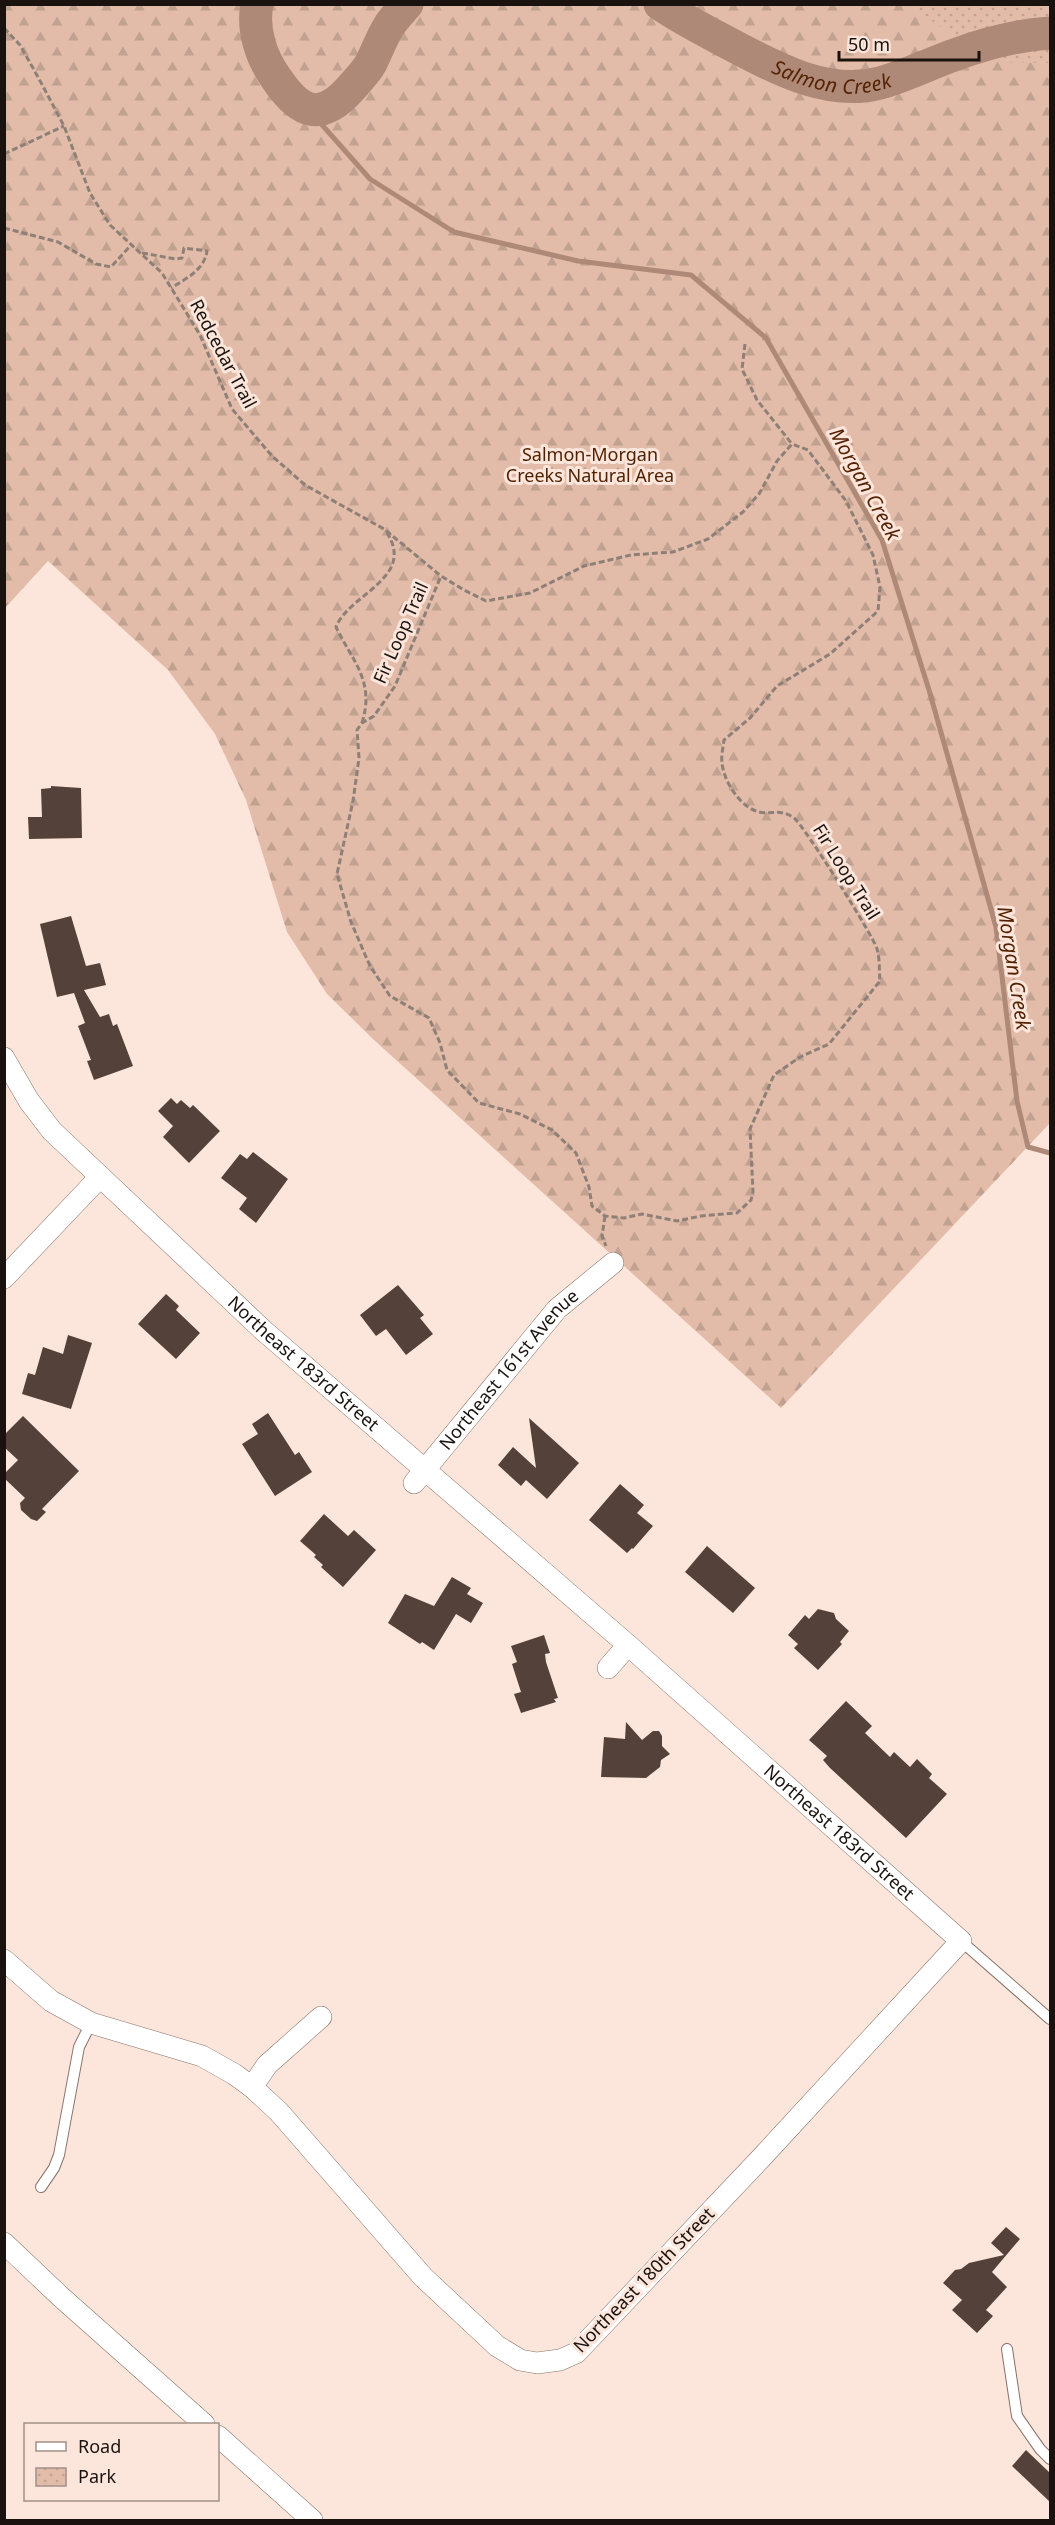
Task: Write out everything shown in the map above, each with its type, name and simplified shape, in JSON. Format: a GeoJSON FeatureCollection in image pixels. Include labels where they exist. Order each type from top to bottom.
{"type":"FeatureCollection","features":[{"type":"Feature","properties":{"kind":"street","name":"Northeast 183rd Street"},"geometry":{"type":"LineString","coordinates":[[4,1058],[29,1101],[52,1131],[99,1178],[419,1477],[628,1645],[961,1941]]}},
{"type":"Feature","properties":{"kind":"street"},"geometry":{"type":"LineString","coordinates":[[4,1278],[99,1178]]}},
{"type":"Feature","properties":{"kind":"street","name":"Northeast 161st Avenue"},"geometry":{"type":"LineString","coordinates":[[419,1477],[557,1309],[613,1263]]}},
{"type":"Feature","properties":{"kind":"street"},"geometry":{"type":"LineString","coordinates":[[608,1668],[628,1645]]}},
{"type":"Feature","properties":{"kind":"street","name":"Northeast 180th Street"},"geometry":{"type":"LineString","coordinates":[[4,1960],[51,2001],[91,2023],[201,2056],[252,2087],[279,2112],[423,2277],[497,2346],[519,2360],[537,2363],[560,2360],[576,2353],[763,2156],[961,1941]]}},
{"type":"Feature","properties":{"kind":"street"},"geometry":{"type":"LineString","coordinates":[[252,2087],[267,2065],[321,2017]]}},
{"type":"Feature","properties":{"kind":"street"},"geometry":{"type":"LineString","coordinates":[[4,2243],[203,2423]]}},
{"type":"Feature","properties":{"kind":"street"},"geometry":{"type":"LineString","coordinates":[[219,2437],[312,2520]]}},
{"type":"Feature","properties":{"kind":"lane","name":"Northeast 183rd Street"},"geometry":{"type":"LineString","coordinates":[[961,1941],[1050,2019]]}},
{"type":"Feature","properties":{"kind":"lane"},"geometry":{"type":"LineString","coordinates":[[41,2187],[54,2168],[59,2155],[79,2047],[91,2023]]}},
{"type":"Feature","properties":{"kind":"lane"},"geometry":{"type":"LineString","coordinates":[[1007,2349],[1017,2416],[1040,2449],[1050,2459]]}},
{"type":"Feature","properties":{"kind":"path","name":"Redcedar Trail"},"geometry":{"type":"LineString","coordinates":[[4,28],[21,45],[63,126],[90,194],[110,225],[162,273],[200,335],[232,409],[272,456],[305,485],[384,529],[441,576]]}},
{"type":"Feature","properties":{"kind":"path"},"geometry":{"type":"LineString","coordinates":[[4,154],[63,126]]}},
{"type":"Feature","properties":{"kind":"path"},"geometry":{"type":"LineString","coordinates":[[4,228],[58,242],[96,264],[111,267],[132,244]]}},
{"type":"Feature","properties":{"kind":"path"},"geometry":{"type":"LineString","coordinates":[[142,253],[176,259],[183,256],[184,248],[207,251],[206,261],[197,271],[171,288]]}},
{"type":"Feature","properties":{"kind":"path"},"geometry":{"type":"LineString","coordinates":[[745,344],[742,369],[757,400],[792,444]]}},
{"type":"Feature","properties":{"kind":"path","name":"Fir Loop Trail"},"geometry":{"type":"LineString","coordinates":[[362,723],[374,716],[395,686],[426,606],[441,576],[486,601],[530,592],[584,566],[631,555],[673,552],[708,539],[743,512],[759,494],[777,461],[792,444],[808,450],[846,501],[873,555],[880,588],[878,611],[830,654],[777,686],[750,718],[724,740],[722,764],[730,788],[744,803],[760,812],[777,810],[795,818],[808,835],[863,922],[877,949],[880,981],[829,1044],[800,1057],[774,1075],[750,1129],[753,1192],[751,1200],[737,1213],[677,1221],[642,1214],[624,1218],[605,1216]]}},
{"type":"Feature","properties":{"kind":"path"},"geometry":{"type":"LineString","coordinates":[[384,529],[393,542],[394,564],[363,599],[339,618],[336,627],[365,681],[367,700],[362,723],[357,730],[359,758],[353,801],[337,874],[351,922],[370,966],[390,996],[429,1018],[440,1043],[447,1070],[479,1103],[520,1114],[552,1130],[576,1153],[589,1187],[591,1206],[605,1216],[602,1236],[613,1263]]}},
{"type":"Feature","properties":{"kind":"green space","name":"Salmon-Morgan Creeks Natural Area"},"geometry":{"type":"Polygon","coordinates":[[[5,5],[912,5],[1014,61],[1050,63],[1050,1123],[781,1408],[374,1040],[327,994],[287,932],[246,800],[215,734],[168,670],[48,561],[5,608],[5,5]]]}},
{"type":"Feature","properties":{"kind":"green space"},"geometry":{"type":"Polygon","coordinates":[[[912,5],[1050,5],[1050,63],[997,62],[980,58],[912,5]]]}},
{"type":"Feature","properties":{"kind":"building"},"geometry":{"type":"Polygon","coordinates":[[[51,786],[81,788],[82,838],[29,839],[28,817],[42,817],[41,789],[51,788],[51,786]]]}},
{"type":"Feature","properties":{"kind":"building"},"geometry":{"type":"Polygon","coordinates":[[[71,916],[86,966],[100,963],[106,985],[84,990],[100,1017],[109,1014],[113,1026],[117,1024],[133,1066],[94,1080],[87,1061],[91,1060],[78,1026],[85,1023],[74,993],[57,997],[40,924],[71,916]]]}},
{"type":"Feature","properties":{"kind":"building"},"geometry":{"type":"Polygon","coordinates":[[[171,1098],[177,1104],[181,1100],[190,1108],[193,1105],[220,1131],[189,1163],[163,1137],[173,1126],[158,1111],[171,1098]]]}},
{"type":"Feature","properties":{"kind":"building"},"geometry":{"type":"Polygon","coordinates":[[[253,1152],[288,1179],[256,1223],[239,1209],[247,1198],[221,1178],[240,1154],[247,1159],[253,1152]]]}},
{"type":"Feature","properties":{"kind":"building"},"geometry":{"type":"Polygon","coordinates":[[[398,1285],[424,1315],[420,1318],[433,1334],[406,1355],[386,1329],[376,1336],[360,1315],[398,1285]]]}},
{"type":"Feature","properties":{"kind":"building"},"geometry":{"type":"Polygon","coordinates":[[[166,1294],[179,1306],[176,1310],[200,1333],[176,1359],[138,1324],[166,1294]]]}},
{"type":"Feature","properties":{"kind":"building"},"geometry":{"type":"Polygon","coordinates":[[[68,1335],[92,1343],[71,1409],[22,1394],[28,1373],[35,1375],[43,1347],[63,1354],[68,1335]]]}},
{"type":"Feature","properties":{"kind":"building"},"geometry":{"type":"Polygon","coordinates":[[[268,1413],[295,1455],[299,1452],[312,1472],[275,1496],[242,1444],[258,1434],[252,1424],[268,1413]]]}},
{"type":"Feature","properties":{"kind":"building"},"geometry":{"type":"Polygon","coordinates":[[[23,1416],[79,1471],[42,1509],[46,1512],[37,1521],[21,1510],[20,1503],[25,1498],[4,1478],[4,1474],[18,1460],[4,1447],[4,1435],[23,1416]]]}},
{"type":"Feature","properties":{"kind":"building"},"geometry":{"type":"Polygon","coordinates":[[[529,1418],[579,1463],[547,1499],[526,1480],[521,1486],[498,1465],[513,1447],[536,1468],[529,1418]]]}},
{"type":"Feature","properties":{"kind":"building"},"geometry":{"type":"Polygon","coordinates":[[[620,1484],[644,1505],[637,1513],[653,1526],[627,1553],[589,1520],[620,1484]]]}},
{"type":"Feature","properties":{"kind":"building"},"geometry":{"type":"Polygon","coordinates":[[[324,1514],[348,1536],[354,1530],[376,1550],[343,1587],[321,1567],[323,1565],[314,1557],[316,1555],[300,1541],[324,1514]]]}},
{"type":"Feature","properties":{"kind":"building"},"geometry":{"type":"Polygon","coordinates":[[[707,1546],[755,1588],[733,1613],[685,1572],[707,1546]]]}},
{"type":"Feature","properties":{"kind":"building"},"geometry":{"type":"Polygon","coordinates":[[[452,1577],[471,1588],[467,1594],[483,1603],[471,1623],[456,1614],[434,1650],[422,1642],[420,1644],[388,1623],[405,1594],[434,1606],[452,1577]]]}},
{"type":"Feature","properties":{"kind":"building"},"geometry":{"type":"Polygon","coordinates":[[[818,1609],[834,1613],[836,1619],[849,1631],[840,1642],[842,1644],[818,1670],[794,1648],[798,1644],[788,1635],[805,1615],[809,1619],[818,1609]]]}},
{"type":"Feature","properties":{"kind":"building"},"geometry":{"type":"Polygon","coordinates":[[[544,1635],[550,1653],[545,1654],[546,1662],[558,1698],[554,1699],[556,1702],[521,1713],[514,1694],[521,1692],[512,1664],[517,1662],[511,1646],[544,1635]]]}},
{"type":"Feature","properties":{"kind":"building"},"geometry":{"type":"Polygon","coordinates":[[[846,1701],[872,1726],[865,1733],[890,1757],[894,1752],[910,1767],[917,1759],[932,1774],[929,1778],[947,1794],[906,1838],[830,1768],[823,1760],[827,1756],[809,1740],[846,1701]]]}},
{"type":"Feature","properties":{"kind":"building"},"geometry":{"type":"Polygon","coordinates":[[[626,1722],[642,1740],[653,1731],[659,1731],[662,1736],[662,1746],[670,1754],[661,1760],[660,1767],[646,1778],[601,1777],[604,1737],[625,1739],[626,1722]]]}},
{"type":"Feature","properties":{"kind":"building"},"geometry":{"type":"Polygon","coordinates":[[[1006,2227],[1020,2239],[992,2272],[1007,2287],[986,2310],[993,2316],[977,2333],[952,2310],[962,2300],[943,2283],[955,2270],[969,2263],[1004,2255],[991,2243],[1006,2227]]]}},
{"type":"Feature","properties":{"kind":"building"},"geometry":{"type":"Polygon","coordinates":[[[1026,2450],[1050,2473],[1050,2502],[1012,2466],[1026,2450]]]}},
{"type":"Feature","properties":{"kind":"waterway","name":"Salmon Creek"},"geometry":{"type":"LineString","coordinates":[[257,4],[256,24],[259,43],[271,70],[294,100],[311,109],[330,106],[351,88],[371,63],[389,26],[407,4]]}},
{"type":"Feature","properties":{"kind":"waterway","name":"Salmon Creek"},"geometry":{"type":"LineString","coordinates":[[660,4],[705,31],[784,71],[803,78],[841,86],[880,83],[980,46],[1050,33]]}},
{"type":"Feature","properties":{"kind":"waterway","name":"Morgan Creek"},"geometry":{"type":"LineString","coordinates":[[308,109],[370,179],[454,232],[578,261],[691,275],[766,338],[882,540],[929,690],[996,927],[1017,1101],[1028,1147],[1050,1153]]}}]}
